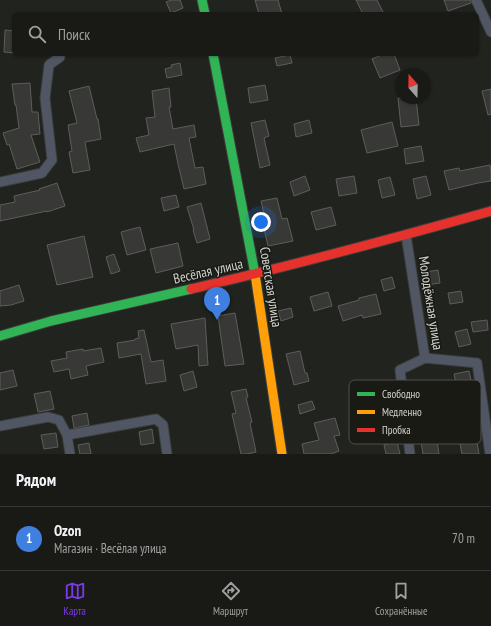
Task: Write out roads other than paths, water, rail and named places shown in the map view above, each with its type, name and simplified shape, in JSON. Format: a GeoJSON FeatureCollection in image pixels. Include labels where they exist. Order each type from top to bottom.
{"type":"FeatureCollection","features":[{"type":"Feature","properties":{"kind":"street"},"geometry":{"type":"LineString","coordinates":[[202,0],[205,12]]}},
{"type":"Feature","properties":{"kind":"street"},"geometry":{"type":"LineString","coordinates":[[476,0],[491,32]]}},
{"type":"Feature","properties":{"kind":"street","name":"Советская улица"},"geometry":{"type":"LineString","coordinates":[[213,56],[255,274],[282,454]]}},
{"type":"Feature","properties":{"kind":"street"},"geometry":{"type":"LineString","coordinates":[[0,182],[42,173],[52,160],[45,98],[49,64],[60,58]]}},
{"type":"Feature","properties":{"kind":"street","name":"Весёлая улица"},"geometry":{"type":"LineString","coordinates":[[0,336],[52,322],[255,274],[406,235],[491,211]]}},
{"type":"Feature","properties":{"kind":"street","name":"Молодёжная улица"},"geometry":{"type":"LineString","coordinates":[[401,380],[400,370],[425,358],[406,235]]}},
{"type":"Feature","properties":{"kind":"street"},"geometry":{"type":"LineString","coordinates":[[425,358],[477,363],[479,380]]}},
{"type":"Feature","properties":{"kind":"street"},"geometry":{"type":"LineString","coordinates":[[481,391],[490,454]]}},
{"type":"Feature","properties":{"kind":"street"},"geometry":{"type":"LineString","coordinates":[[0,426],[48,417],[59,420],[67,435],[70,454]]}},
{"type":"Feature","properties":{"kind":"street"},"geometry":{"type":"LineString","coordinates":[[67,435],[156,419],[163,425],[167,454]]}},
{"type":"Feature","properties":{"kind":"street","name":"Молодёжная улица"},"geometry":{"type":"LineString","coordinates":[[409,444],[410,454]]}},
{"type":"Feature","properties":{"kind":"place","name":"Ozon"},"geometry":{"type":"Point","coordinates":[217,320]}}]}
